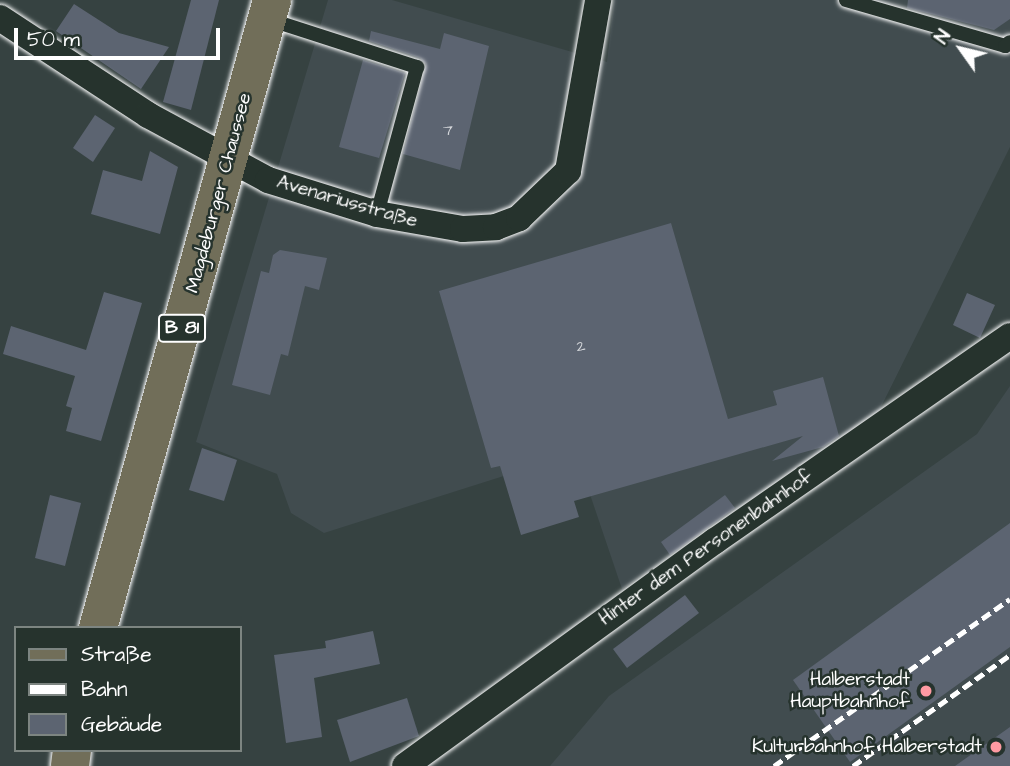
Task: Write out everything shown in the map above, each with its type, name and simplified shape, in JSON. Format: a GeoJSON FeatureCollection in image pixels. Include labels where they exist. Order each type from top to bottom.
{"type":"FeatureCollection","features":[{"type":"Feature","properties":{"kind":"main road","name":"Magdeburger Chaussee"},"geometry":{"type":"LineString","coordinates":[[99,626],[270,9]]}},
{"type":"Feature","properties":{"kind":"street","name":"Avenariusstraße"},"geometry":{"type":"LineString","coordinates":[[0,18],[148,115],[228,161],[268,180],[377,214],[451,227],[496,227],[544,199],[568,171],[576,146],[598,0]]}},
{"type":"Feature","properties":{"kind":"street","name":"Hinter dem Personenbahnhof"},"geometry":{"type":"LineString","coordinates":[[405,766],[758,511],[1010,336]]}},
{"type":"Feature","properties":{"kind":"lane"},"geometry":{"type":"LineString","coordinates":[[846,0],[1005,46],[1010,43]]}},
{"type":"Feature","properties":{"kind":"lane"},"geometry":{"type":"LineString","coordinates":[[270,9],[417,67],[377,214]]}},
{"type":"Feature","properties":{"kind":"shaded area"},"geometry":{"type":"Polygon","coordinates":[[[328,0],[392,0],[607,62],[614,0],[1010,0],[1010,147],[877,415],[622,589],[576,453],[324,533],[291,513],[277,474],[196,442],[328,0]]]}},
{"type":"Feature","properties":{"kind":"shaded area"},"geometry":{"type":"Polygon","coordinates":[[[1010,386],[1010,766],[550,766],[609,696],[977,434],[1010,386]]]}},
{"type":"Feature","properties":{"kind":"building"},"geometry":{"type":"Polygon","coordinates":[[[191,0],[219,0],[191,110],[163,102],[191,0]]]}},
{"type":"Feature","properties":{"kind":"building"},"geometry":{"type":"Polygon","coordinates":[[[908,0],[1010,0],[1010,19],[994,30],[907,8],[908,0]]]}},
{"type":"Feature","properties":{"kind":"building"},"geometry":{"type":"Polygon","coordinates":[[[74,4],[119,33],[169,47],[141,89],[56,31],[74,4]]]}},
{"type":"Feature","properties":{"kind":"building"},"geometry":{"type":"Polygon","coordinates":[[[371,31],[440,49],[444,33],[489,46],[460,170],[403,154],[426,64],[420,58],[369,41],[371,31]]]}},
{"type":"Feature","properties":{"kind":"building"},"geometry":{"type":"Polygon","coordinates":[[[363,60],[405,73],[379,158],[339,147],[363,60]]]}},
{"type":"Feature","properties":{"kind":"building"},"geometry":{"type":"Polygon","coordinates":[[[95,115],[115,128],[93,162],[73,148],[95,115]]]}},
{"type":"Feature","properties":{"kind":"building"},"geometry":{"type":"Polygon","coordinates":[[[150,151],[178,167],[160,234],[91,214],[103,170],[142,181],[150,151]]]}},
{"type":"Feature","properties":{"kind":"building"},"geometry":{"type":"Polygon","coordinates":[[[671,223],[728,419],[777,405],[773,391],[823,377],[839,436],[823,447],[772,461],[803,436],[574,501],[579,517],[521,535],[500,466],[491,468],[439,291],[671,223]]]}},
{"type":"Feature","properties":{"kind":"building"},"geometry":{"type":"Polygon","coordinates":[[[280,250],[327,258],[319,290],[305,286],[288,356],[281,354],[270,395],[232,385],[261,271],[269,273],[273,255],[280,250]]]}},
{"type":"Feature","properties":{"kind":"building"},"geometry":{"type":"Polygon","coordinates":[[[104,292],[142,303],[101,441],[66,431],[72,408],[66,406],[75,376],[3,354],[11,326],[86,350],[104,292]]]}},
{"type":"Feature","properties":{"kind":"building"},"geometry":{"type":"Polygon","coordinates":[[[967,293],[995,305],[980,338],[953,325],[967,293]]]}},
{"type":"Feature","properties":{"kind":"building"},"geometry":{"type":"Polygon","coordinates":[[[202,448],[237,460],[224,501],[189,490],[202,448]]]}},
{"type":"Feature","properties":{"kind":"building"},"geometry":{"type":"Polygon","coordinates":[[[50,495],[81,503],[65,566],[35,558],[50,495]]]}},
{"type":"Feature","properties":{"kind":"building"},"geometry":{"type":"Polygon","coordinates":[[[725,495],[735,508],[670,555],[661,542],[725,495]]]}},
{"type":"Feature","properties":{"kind":"building"},"geometry":{"type":"Polygon","coordinates":[[[1010,523],[1010,647],[850,762],[793,680],[1010,523]]]}},
{"type":"Feature","properties":{"kind":"building"},"geometry":{"type":"Polygon","coordinates":[[[685,595],[699,613],[627,668],[613,649],[685,595]]]}},
{"type":"Feature","properties":{"kind":"building"},"geometry":{"type":"Polygon","coordinates":[[[373,631],[380,664],[314,678],[322,737],[286,743],[274,655],[326,648],[325,641],[373,631]]]}},
{"type":"Feature","properties":{"kind":"building"},"geometry":{"type":"Polygon","coordinates":[[[407,698],[419,736],[350,762],[337,720],[407,698]]]}},
{"type":"Feature","properties":{"kind":"building","name":"Kulturbahnhof Halberstadt"},"geometry":{"type":"Polygon","coordinates":[[[1010,727],[1010,766],[955,766],[1010,727]]]}},
{"type":"Feature","properties":{"kind":"railway"},"geometry":{"type":"LineString","coordinates":[[774,766],[1010,599]]}},
{"type":"Feature","properties":{"kind":"railway"},"geometry":{"type":"LineString","coordinates":[[853,766],[1010,655]]}},
{"type":"Feature","properties":{"kind":"place","name":"Halberstadt Hauptbahnhof"},"geometry":{"type":"Point","coordinates":[926,691]}},
{"type":"Feature","properties":{"kind":"place","name":"Kulturbahnhof Halberstadt"},"geometry":{"type":"Point","coordinates":[996,747]}}]}
